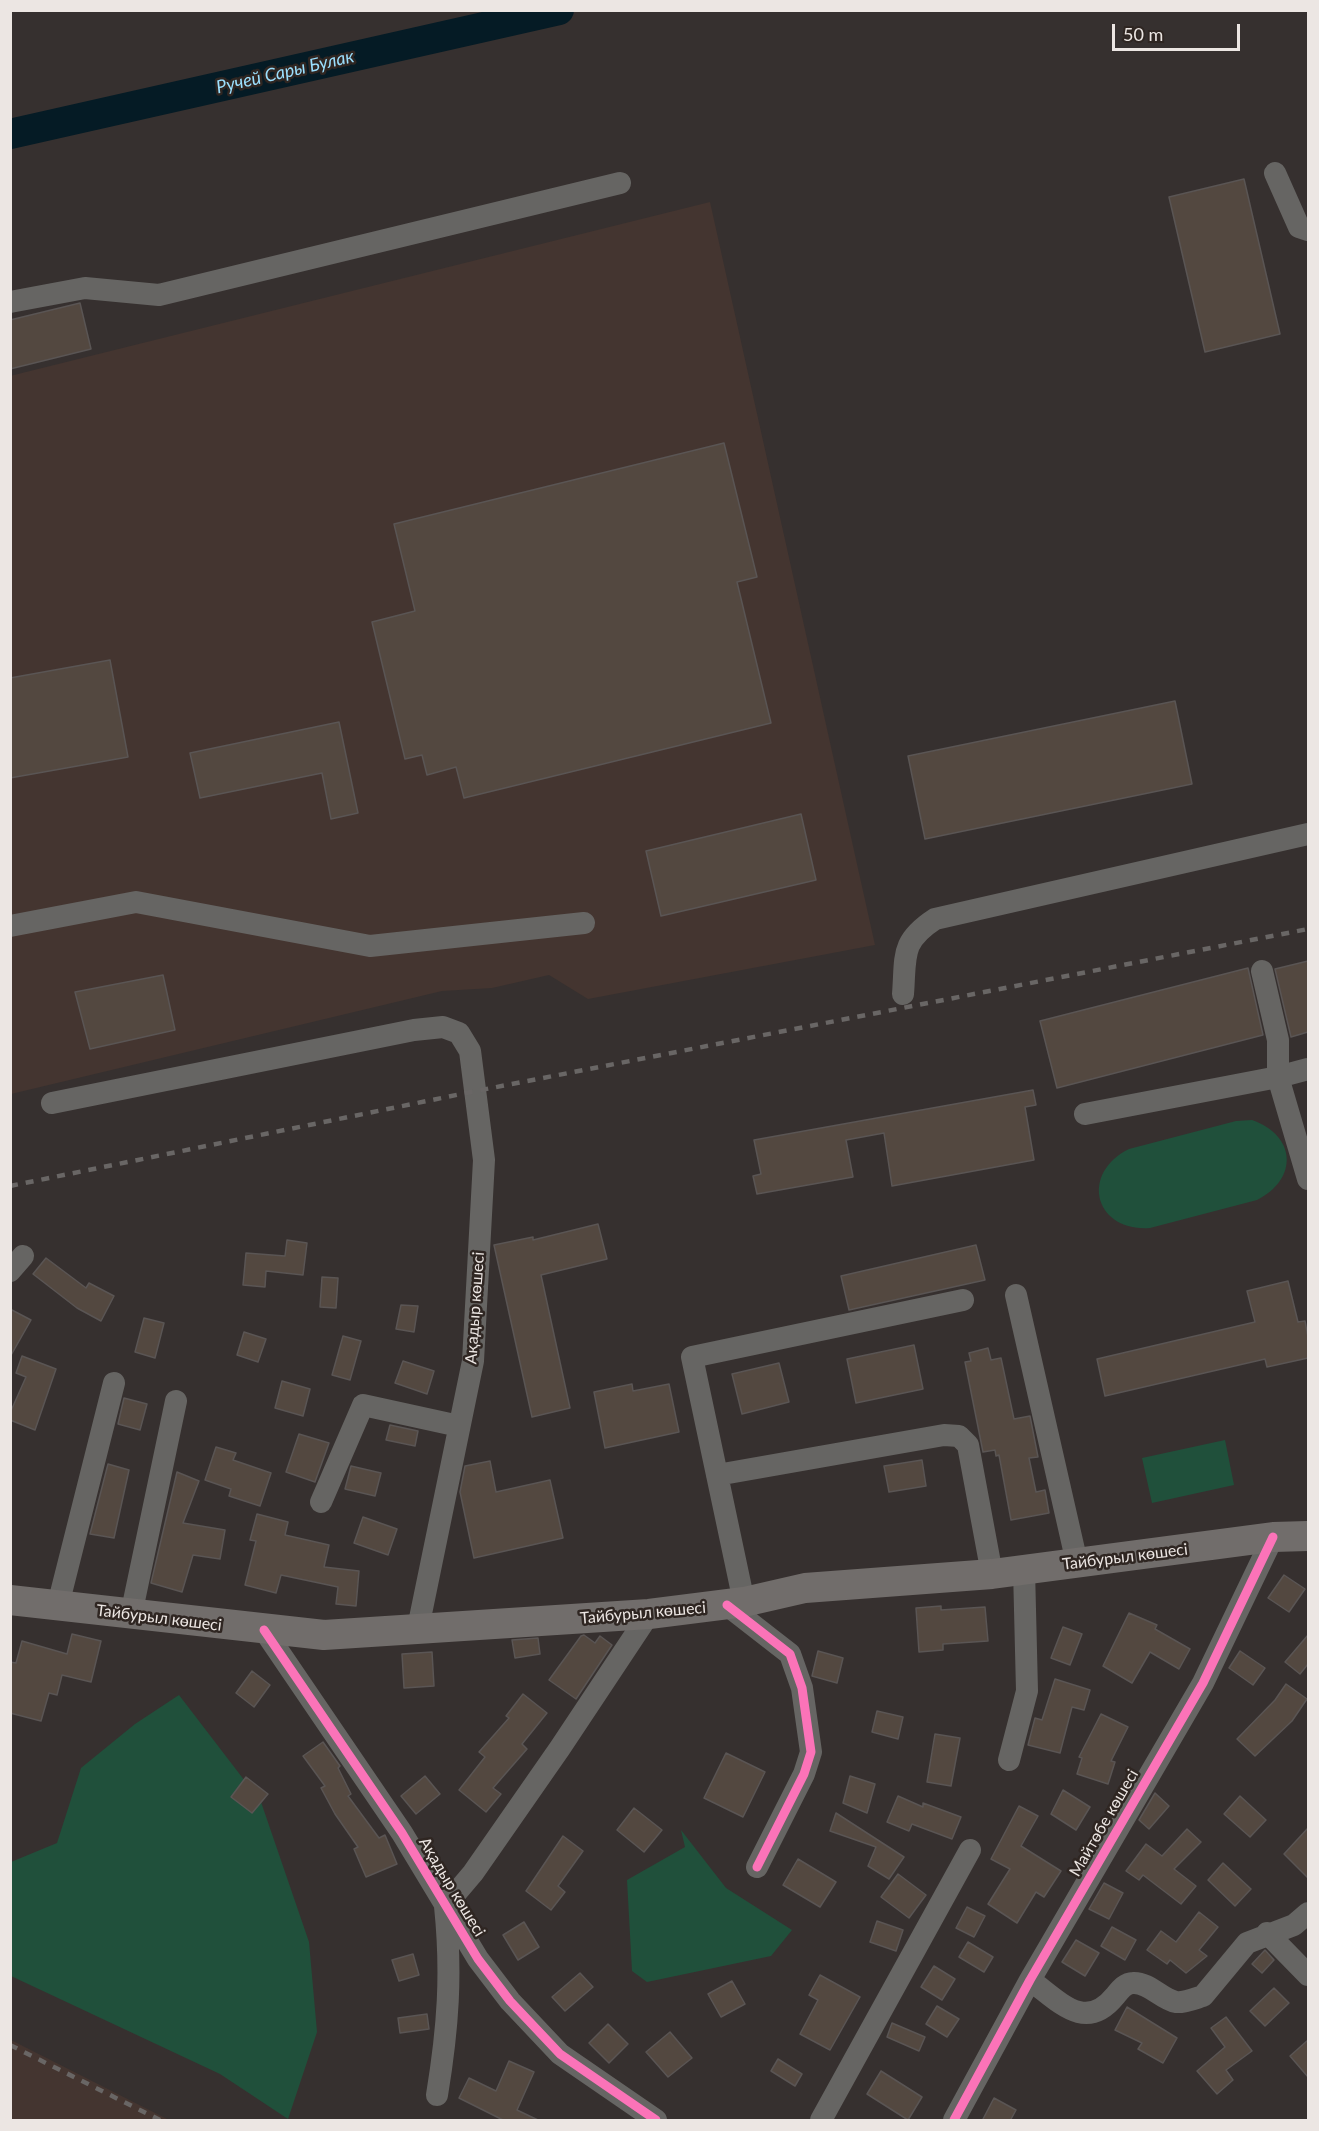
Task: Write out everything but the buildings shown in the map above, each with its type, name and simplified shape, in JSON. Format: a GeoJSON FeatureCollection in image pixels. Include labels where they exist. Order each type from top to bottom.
{"type":"FeatureCollection","features":[{"type":"Feature","properties":{"kind":"main road","name":"Тайбурыл көшесі"},"geometry":{"type":"LineString","coordinates":[[10,1600],[324,1635],[649,1614],[735,1604],[805,1588],[992,1574],[1273,1537],[1308,1536]]}},
{"type":"Feature","properties":{"kind":"street"},"geometry":{"type":"LineString","coordinates":[[1275,173],[1299,227],[1308,230]]}},
{"type":"Feature","properties":{"kind":"street"},"geometry":{"type":"LineString","coordinates":[[10,302],[85,288],[159,295],[620,183]]}},
{"type":"Feature","properties":{"kind":"street"},"geometry":{"type":"LineString","coordinates":[[903,994],[907,945],[914,935],[935,919],[1308,834]]}},
{"type":"Feature","properties":{"kind":"street"},"geometry":{"type":"LineString","coordinates":[[10,926],[136,902],[370,946],[584,923]]}},
{"type":"Feature","properties":{"kind":"street"},"geometry":{"type":"LineString","coordinates":[[1262,971],[1278,1040],[1278,1077],[1308,1179]]}},
{"type":"Feature","properties":{"kind":"street","name":"Ақадыр көшесі"},"geometry":{"type":"LineString","coordinates":[[52,1103],[414,1030],[443,1027],[459,1034],[470,1051],[484,1160],[473,1361],[418,1628]]}},
{"type":"Feature","properties":{"kind":"street"},"geometry":{"type":"LineString","coordinates":[[1084,1114],[1278,1077],[1308,1069]]}},
{"type":"Feature","properties":{"kind":"street"},"geometry":{"type":"LineString","coordinates":[[1016,1295],[1077,1563]]}},
{"type":"Feature","properties":{"kind":"street"},"geometry":{"type":"LineString","coordinates":[[758,1867],[804,1774],[811,1752],[802,1688],[790,1654],[735,1604],[717,1475],[692,1357],[963,1300]]}},
{"type":"Feature","properties":{"kind":"street"},"geometry":{"type":"LineString","coordinates":[[58,1605],[114,1383]]}},
{"type":"Feature","properties":{"kind":"street"},"geometry":{"type":"LineString","coordinates":[[131,1615],[176,1401]]}},
{"type":"Feature","properties":{"kind":"street"},"geometry":{"type":"LineString","coordinates":[[321,1502],[363,1405],[459,1426]]}},
{"type":"Feature","properties":{"kind":"street"},"geometry":{"type":"LineString","coordinates":[[717,1475],[944,1435],[959,1436],[968,1445],[992,1574]]}},
{"type":"Feature","properties":{"kind":"street","name":"Майтөбе көшесі"},"geometry":{"type":"LineString","coordinates":[[954,2121],[1029,1980],[1203,1683],[1273,1537]]}},
{"type":"Feature","properties":{"kind":"street"},"geometry":{"type":"LineString","coordinates":[[1009,1760],[1027,1691],[1024,1569]]}},
{"type":"Feature","properties":{"kind":"street"},"geometry":{"type":"LineString","coordinates":[[437,2095],[449,2013],[451,1958],[445,1906],[473,1873],[649,1614]]}},
{"type":"Feature","properties":{"kind":"street","name":"Ақадыр көшесі"},"geometry":{"type":"LineString","coordinates":[[264,1630],[402,1833],[478,1959],[510,2001],[560,2054],[656,2121]]}},
{"type":"Feature","properties":{"kind":"street"},"geometry":{"type":"LineString","coordinates":[[821,2121],[970,1850]]}},
{"type":"Feature","properties":{"kind":"street"},"geometry":{"type":"LineString","coordinates":[[1029,1980],[1080,2014],[1096,2014],[1107,2006],[1124,1986],[1132,1983],[1142,1984],[1176,2002],[1193,1999],[1203,1996],[1247,1943],[1294,1924],[1308,1913]]}},
{"type":"Feature","properties":{"kind":"street"},"geometry":{"type":"LineString","coordinates":[[1267,1933],[1308,1975]]}},
{"type":"Feature","properties":{"kind":"shaded area"},"geometry":{"type":"Polygon","coordinates":[[[710,202],[875,945],[588,999],[549,975],[492,988],[442,991],[11,1094],[10,376],[710,202]]]}},
{"type":"Feature","properties":{"kind":"shaded area"},"geometry":{"type":"Polygon","coordinates":[[[11,2040],[169,2120],[11,2120],[11,2040]]]}},
{"type":"Feature","properties":{"kind":"green space"},"geometry":{"type":"Polygon","coordinates":[[[1252,1120],[1267,1127],[1277,1136],[1284,1146],[1287,1158],[1280,1181],[1271,1191],[1257,1200],[1150,1228],[1131,1227],[1116,1221],[1106,1211],[1100,1199],[1099,1186],[1103,1172],[1113,1160],[1129,1149],[1236,1121],[1252,1120]]]}},
{"type":"Feature","properties":{"kind":"green space"},"geometry":{"type":"Polygon","coordinates":[[[1225,1440],[1234,1485],[1152,1503],[1142,1458],[1225,1440]]]}},
{"type":"Feature","properties":{"kind":"green space"},"geometry":{"type":"Polygon","coordinates":[[[179,1695],[261,1802],[309,1942],[317,2032],[288,2119],[220,2074],[11,1976],[11,1862],[57,1843],[81,1768],[135,1724],[179,1695]]]}},
{"type":"Feature","properties":{"kind":"green space"},"geometry":{"type":"Polygon","coordinates":[[[681,1830],[726,1888],[792,1930],[771,1956],[647,1982],[632,1971],[627,1880],[685,1847],[681,1830]]]}},
{"type":"Feature","properties":{"kind":"waterway","name":"Ручей Сары Булак"},"geometry":{"type":"LineString","coordinates":[[10,134],[559,10]]}},
{"type":"Feature","properties":{"kind":"railway"},"geometry":{"type":"LineString","coordinates":[[10,1186],[476,1091],[1308,929]]}},
{"type":"Feature","properties":{"kind":"railway"},"geometry":{"type":"LineString","coordinates":[[10,2045],[160,2120]]}},
{"type":"Feature","properties":{"kind":"cycle path"},"geometry":{"type":"LineString","coordinates":[[954,2120],[1030,1980],[1203,1683],[1273,1537]]}},
{"type":"Feature","properties":{"kind":"cycle path"},"geometry":{"type":"LineString","coordinates":[[727,1605],[790,1654],[802,1688],[811,1752],[804,1774],[757,1867]]}},
{"type":"Feature","properties":{"kind":"cycle path"},"geometry":{"type":"LineString","coordinates":[[264,1630],[402,1833],[478,1959],[510,2001],[560,2054],[656,2120]]}}]}
